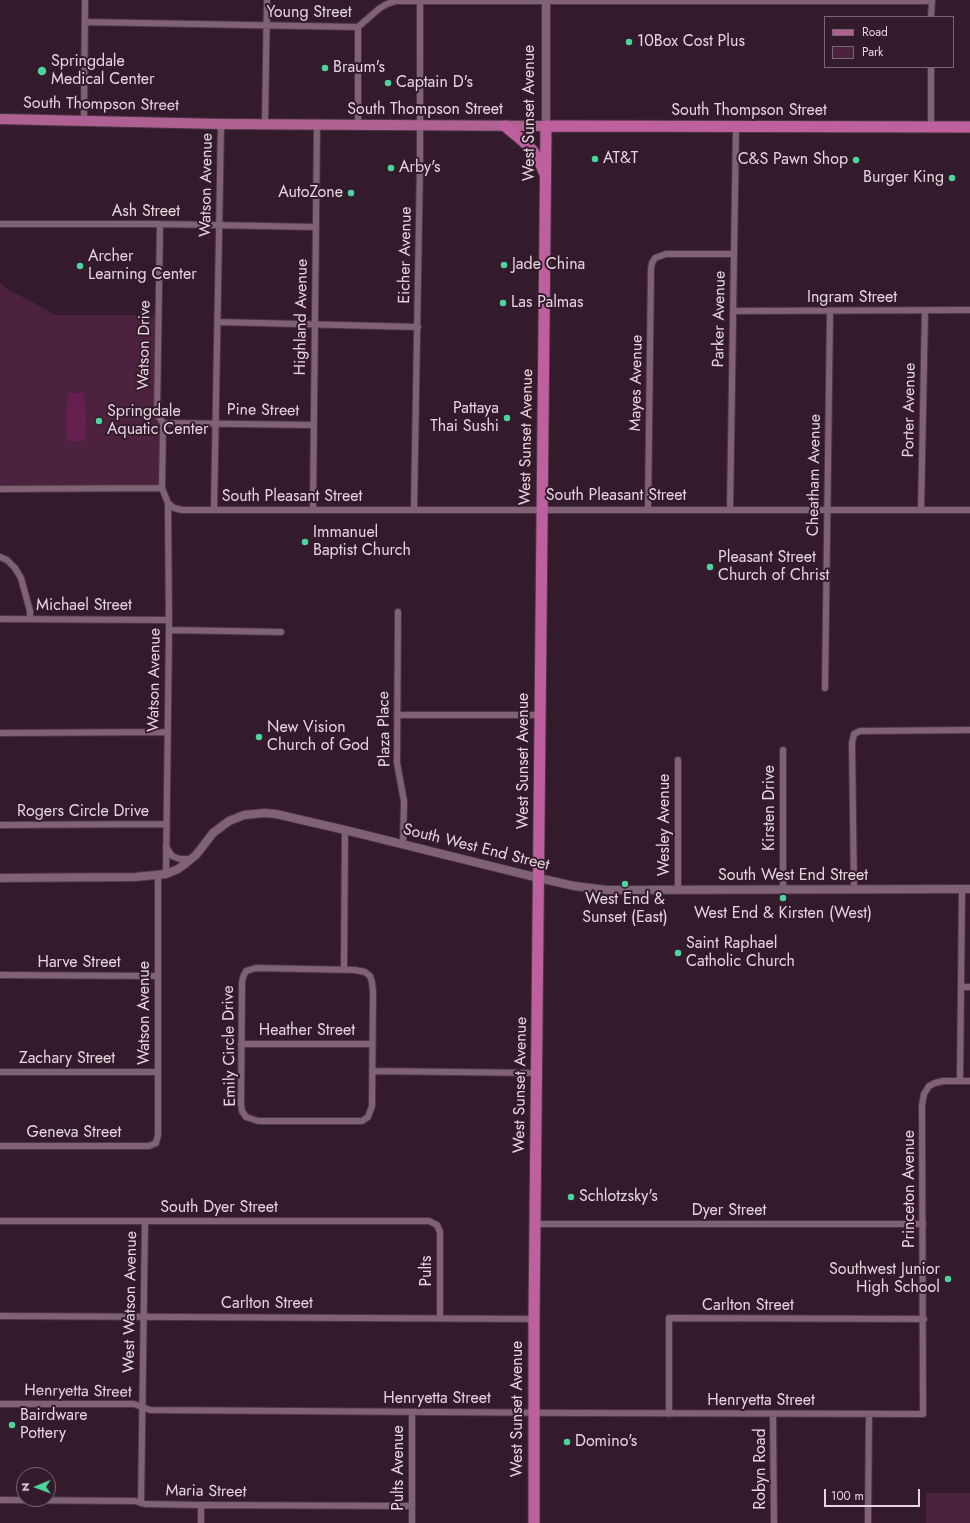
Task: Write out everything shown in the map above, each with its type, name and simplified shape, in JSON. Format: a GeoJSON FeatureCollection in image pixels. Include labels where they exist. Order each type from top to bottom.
{"type":"FeatureCollection","features":[{"type":"Feature","properties":{"kind":"highway"},"geometry":{"type":"LineString","coordinates":[[504,126],[532,150],[540,162],[545,174]]}},
{"type":"Feature","properties":{"kind":"highway","name":"South Thompson Street"},"geometry":{"type":"LineString","coordinates":[[546,126],[970,127]]}},
{"type":"Feature","properties":{"kind":"highway","name":"West Sunset Avenue"},"geometry":{"type":"LineString","coordinates":[[534,1523],[534,1319],[546,126]]}},
{"type":"Feature","properties":{"kind":"main road","name":"South Thompson Street"},"geometry":{"type":"LineString","coordinates":[[0,119],[221,124],[546,126]]}},
{"type":"Feature","properties":{"kind":"street"},"geometry":{"type":"LineString","coordinates":[[84,121],[85,0]]}},
{"type":"Feature","properties":{"kind":"street"},"geometry":{"type":"LineString","coordinates":[[265,124],[267,0]]}},
{"type":"Feature","properties":{"kind":"street","name":"Young Street"},"geometry":{"type":"LineString","coordinates":[[85,22],[358,27],[380,8],[387,4],[420,1],[932,1]]}},
{"type":"Feature","properties":{"kind":"street","name":"Eicher Avenue"},"geometry":{"type":"LineString","coordinates":[[414,509],[418,327],[420,1]]}},
{"type":"Feature","properties":{"kind":"street","name":"West Sunset Avenue"},"geometry":{"type":"LineString","coordinates":[[546,1],[546,126]]}},
{"type":"Feature","properties":{"kind":"street"},"geometry":{"type":"LineString","coordinates":[[931,16],[932,1]]}},
{"type":"Feature","properties":{"kind":"street"},"geometry":{"type":"LineString","coordinates":[[358,27],[358,125]]}},
{"type":"Feature","properties":{"kind":"street"},"geometry":{"type":"LineString","coordinates":[[931,68],[931,127]]}},
{"type":"Feature","properties":{"kind":"street","name":"Watson Avenue"},"geometry":{"type":"LineString","coordinates":[[214,510],[221,124]]}},
{"type":"Feature","properties":{"kind":"street","name":"Highland Avenue"},"geometry":{"type":"LineString","coordinates":[[313,510],[317,125]]}},
{"type":"Feature","properties":{"kind":"street","name":"Parker Avenue"},"geometry":{"type":"LineString","coordinates":[[730,510],[736,127]]}},
{"type":"Feature","properties":{"kind":"street","name":"Ash Street"},"geometry":{"type":"LineString","coordinates":[[0,224],[160,224],[316,227]]}},
{"type":"Feature","properties":{"kind":"street","name":"Watson Drive"},"geometry":{"type":"LineString","coordinates":[[160,224],[156,414],[163,423],[162,488]]}},
{"type":"Feature","properties":{"kind":"street","name":"Mayes Avenue"},"geometry":{"type":"LineString","coordinates":[[648,510],[651,268],[655,258],[660,255],[734,254]]}},
{"type":"Feature","properties":{"kind":"street","name":"Ingram Street"},"geometry":{"type":"LineString","coordinates":[[733,311],[970,310]]}},
{"type":"Feature","properties":{"kind":"street","name":"Cheatham Avenue"},"geometry":{"type":"LineString","coordinates":[[825,688],[830,311]]}},
{"type":"Feature","properties":{"kind":"street","name":"Porter Avenue"},"geometry":{"type":"LineString","coordinates":[[921,510],[925,311]]}},
{"type":"Feature","properties":{"kind":"street"},"geometry":{"type":"LineString","coordinates":[[218,322],[418,327]]}},
{"type":"Feature","properties":{"kind":"street","name":"Pine Street"},"geometry":{"type":"LineString","coordinates":[[163,423],[314,425]]}},
{"type":"Feature","properties":{"kind":"street"},"geometry":{"type":"LineString","coordinates":[[0,489],[162,488]]}},
{"type":"Feature","properties":{"kind":"street","name":"Watson Avenue"},"geometry":{"type":"LineString","coordinates":[[149,1146],[156,1143],[158,1135],[158,976],[162,875],[166,845],[169,630],[168,503],[162,488]]}},
{"type":"Feature","properties":{"kind":"street","name":"South Pleasant Street"},"geometry":{"type":"LineString","coordinates":[[168,503],[174,508],[182,510],[970,510]]}},
{"type":"Feature","properties":{"kind":"street"},"geometry":{"type":"LineString","coordinates":[[0,557],[7,560],[15,568],[21,578],[30,611],[30,619]]}},
{"type":"Feature","properties":{"kind":"street","name":"Plaza Place"},"geometry":{"type":"LineString","coordinates":[[398,612],[397,763],[404,801],[403,844]]}},
{"type":"Feature","properties":{"kind":"street","name":"Michael Street"},"geometry":{"type":"LineString","coordinates":[[0,619],[169,620]]}},
{"type":"Feature","properties":{"kind":"street"},"geometry":{"type":"LineString","coordinates":[[169,630],[281,632]]}},
{"type":"Feature","properties":{"kind":"street"},"geometry":{"type":"LineString","coordinates":[[397,715],[540,714]]}},
{"type":"Feature","properties":{"kind":"street"},"geometry":{"type":"LineString","coordinates":[[854,890],[852,743],[854,734],[860,731],[970,730]]}},
{"type":"Feature","properties":{"kind":"street"},"geometry":{"type":"LineString","coordinates":[[0,733],[168,732]]}},
{"type":"Feature","properties":{"kind":"street","name":"Kirsten Drive"},"geometry":{"type":"LineString","coordinates":[[782,890],[784,750]]}},
{"type":"Feature","properties":{"kind":"street","name":"Wesley Avenue"},"geometry":{"type":"LineString","coordinates":[[678,760],[678,891]]}},
{"type":"Feature","properties":{"kind":"street","name":"South West End Street"},"geometry":{"type":"LineString","coordinates":[[0,878],[135,877],[162,875],[178,869],[191,859],[216,830],[229,821],[244,815],[264,813],[276,814],[345,830],[574,886],[608,890],[966,889]]}},
{"type":"Feature","properties":{"kind":"street","name":"Rogers Circle Drive"},"geometry":{"type":"LineString","coordinates":[[0,825],[166,824]]}},
{"type":"Feature","properties":{"kind":"street"},"geometry":{"type":"LineString","coordinates":[[344,969],[345,830]]}},
{"type":"Feature","properties":{"kind":"street"},"geometry":{"type":"LineString","coordinates":[[166,845],[172,856],[180,859],[191,859]]}},
{"type":"Feature","properties":{"kind":"street"},"geometry":{"type":"LineString","coordinates":[[966,889],[960,987],[960,1080],[970,1080]]}},
{"type":"Feature","properties":{"kind":"street","name":"Emily Circle Drive"},"geometry":{"type":"LineString","coordinates":[[256,968],[344,969],[365,972],[370,976],[372,982],[371,1112],[368,1117],[362,1121],[251,1120],[246,1117],[242,1112],[241,1044],[242,983],[246,971],[256,968]]}},
{"type":"Feature","properties":{"kind":"street","name":"Harve Street"},"geometry":{"type":"LineString","coordinates":[[0,975],[158,976]]}},
{"type":"Feature","properties":{"kind":"street"},"geometry":{"type":"LineString","coordinates":[[960,987],[970,987]]}},
{"type":"Feature","properties":{"kind":"street","name":"Heather Street"},"geometry":{"type":"LineString","coordinates":[[241,1044],[372,1044]]}},
{"type":"Feature","properties":{"kind":"street"},"geometry":{"type":"LineString","coordinates":[[372,1071],[537,1073]]}},
{"type":"Feature","properties":{"kind":"street","name":"Zachary Street"},"geometry":{"type":"LineString","coordinates":[[0,1072],[158,1072]]}},
{"type":"Feature","properties":{"kind":"street","name":"Princeton Avenue"},"geometry":{"type":"LineString","coordinates":[[924,1414],[922,1105],[924,1094],[929,1086],[935,1082],[960,1080]]}},
{"type":"Feature","properties":{"kind":"street","name":"Geneva Street"},"geometry":{"type":"LineString","coordinates":[[0,1146],[149,1146]]}},
{"type":"Feature","properties":{"kind":"street","name":"South Dyer Street"},"geometry":{"type":"LineString","coordinates":[[0,1221],[430,1221],[437,1225]]}},
{"type":"Feature","properties":{"kind":"street","name":"West Watson Avenue"},"geometry":{"type":"LineString","coordinates":[[141,1503],[145,1222]]}},
{"type":"Feature","properties":{"kind":"street","name":"Dyer Street"},"geometry":{"type":"LineString","coordinates":[[535,1224],[923,1224]]}},
{"type":"Feature","properties":{"kind":"street","name":"Pults"},"geometry":{"type":"LineString","coordinates":[[437,1225],[440,1232],[440,1318]]}},
{"type":"Feature","properties":{"kind":"street","name":"Carlton Street"},"geometry":{"type":"LineString","coordinates":[[0,1316],[534,1319]]}},
{"type":"Feature","properties":{"kind":"street","name":"Carlton Street"},"geometry":{"type":"LineString","coordinates":[[669,1414],[668,1318],[924,1320]]}},
{"type":"Feature","properties":{"kind":"street","name":"Henryetta Street"},"geometry":{"type":"LineString","coordinates":[[0,1404],[134,1404],[150,1410],[669,1414],[924,1414]]}},
{"type":"Feature","properties":{"kind":"street","name":"Pults Avenue"},"geometry":{"type":"LineString","coordinates":[[412,1412],[412,1523]]}},
{"type":"Feature","properties":{"kind":"street","name":"Robyn Road"},"geometry":{"type":"LineString","coordinates":[[773,1414],[774,1523]]}},
{"type":"Feature","properties":{"kind":"street"},"geometry":{"type":"LineString","coordinates":[[868,1523],[869,1414]]}},
{"type":"Feature","properties":{"kind":"street","name":"Maria Street"},"geometry":{"type":"LineString","coordinates":[[0,1500],[135,1501],[145,1504],[201,1505],[412,1506]]}},
{"type":"Feature","properties":{"kind":"street"},"geometry":{"type":"LineString","coordinates":[[201,1505],[201,1523]]}},
{"type":"Feature","properties":{"kind":"green space"},"geometry":{"type":"Polygon","coordinates":[[[0,282],[6,288],[56,315],[159,315],[157,414],[163,423],[162,488],[0,489],[0,282]]]}},
{"type":"Feature","properties":{"kind":"green space"},"geometry":{"type":"Polygon","coordinates":[[[926,1493],[970,1493],[970,1523],[926,1523],[926,1493]]]}},
{"type":"Feature","properties":{"kind":"shaded area"},"geometry":{"type":"Polygon","coordinates":[[[68,393],[84,393],[87,429],[85,429],[85,441],[67,441],[67,429],[65,428],[68,393]]]}},
{"type":"Feature","properties":{"kind":"place","name":"10Box Cost Plus"},"geometry":{"type":"Point","coordinates":[629,42]}},
{"type":"Feature","properties":{"kind":"place","name":"Braum's"},"geometry":{"type":"Point","coordinates":[325,68]}},
{"type":"Feature","properties":{"kind":"place","name":"Springdale Medical Center"},"geometry":{"type":"Point","coordinates":[42,71]}},
{"type":"Feature","properties":{"kind":"place","name":"Captain D's"},"geometry":{"type":"Point","coordinates":[388,83]}},
{"type":"Feature","properties":{"kind":"place","name":"AT&T"},"geometry":{"type":"Point","coordinates":[595,159]}},
{"type":"Feature","properties":{"kind":"place","name":"C&S Pawn Shop"},"geometry":{"type":"Point","coordinates":[856,160]}},
{"type":"Feature","properties":{"kind":"place","name":"Arby's"},"geometry":{"type":"Point","coordinates":[391,168]}},
{"type":"Feature","properties":{"kind":"place","name":"Burger King"},"geometry":{"type":"Point","coordinates":[952,178]}},
{"type":"Feature","properties":{"kind":"place","name":"AutoZone"},"geometry":{"type":"Point","coordinates":[351,193]}},
{"type":"Feature","properties":{"kind":"place","name":"Jade China"},"geometry":{"type":"Point","coordinates":[504,265]}},
{"type":"Feature","properties":{"kind":"place","name":"Archer Learning Center"},"geometry":{"type":"Point","coordinates":[80,266]}},
{"type":"Feature","properties":{"kind":"place","name":"Las Palmas"},"geometry":{"type":"Point","coordinates":[503,303]}},
{"type":"Feature","properties":{"kind":"place","name":"Pattaya Thai Sushi"},"geometry":{"type":"Point","coordinates":[507,418]}},
{"type":"Feature","properties":{"kind":"place","name":"Springdale Aquatic Center"},"geometry":{"type":"Point","coordinates":[99,421]}},
{"type":"Feature","properties":{"kind":"place","name":"Immanuel Baptist Church"},"geometry":{"type":"Point","coordinates":[305,542]}},
{"type":"Feature","properties":{"kind":"place","name":"Pleasant Street Church of Christ"},"geometry":{"type":"Point","coordinates":[710,567]}},
{"type":"Feature","properties":{"kind":"place","name":"New Vision Church of God"},"geometry":{"type":"Point","coordinates":[259,737]}},
{"type":"Feature","properties":{"kind":"place","name":"West End & Sunset (East)"},"geometry":{"type":"Point","coordinates":[625,884]}},
{"type":"Feature","properties":{"kind":"place","name":"West End & Kirsten (West)"},"geometry":{"type":"Point","coordinates":[783,898]}},
{"type":"Feature","properties":{"kind":"place","name":"Saint Raphael Catholic Church"},"geometry":{"type":"Point","coordinates":[678,953]}},
{"type":"Feature","properties":{"kind":"place","name":"Schlotzsky's"},"geometry":{"type":"Point","coordinates":[571,1197]}},
{"type":"Feature","properties":{"kind":"place","name":"Southwest Junior High School"},"geometry":{"type":"Point","coordinates":[948,1279]}},
{"type":"Feature","properties":{"kind":"place","name":"Bairdware Pottery"},"geometry":{"type":"Point","coordinates":[12,1425]}},
{"type":"Feature","properties":{"kind":"place","name":"Domino's"},"geometry":{"type":"Point","coordinates":[567,1442]}}]}
